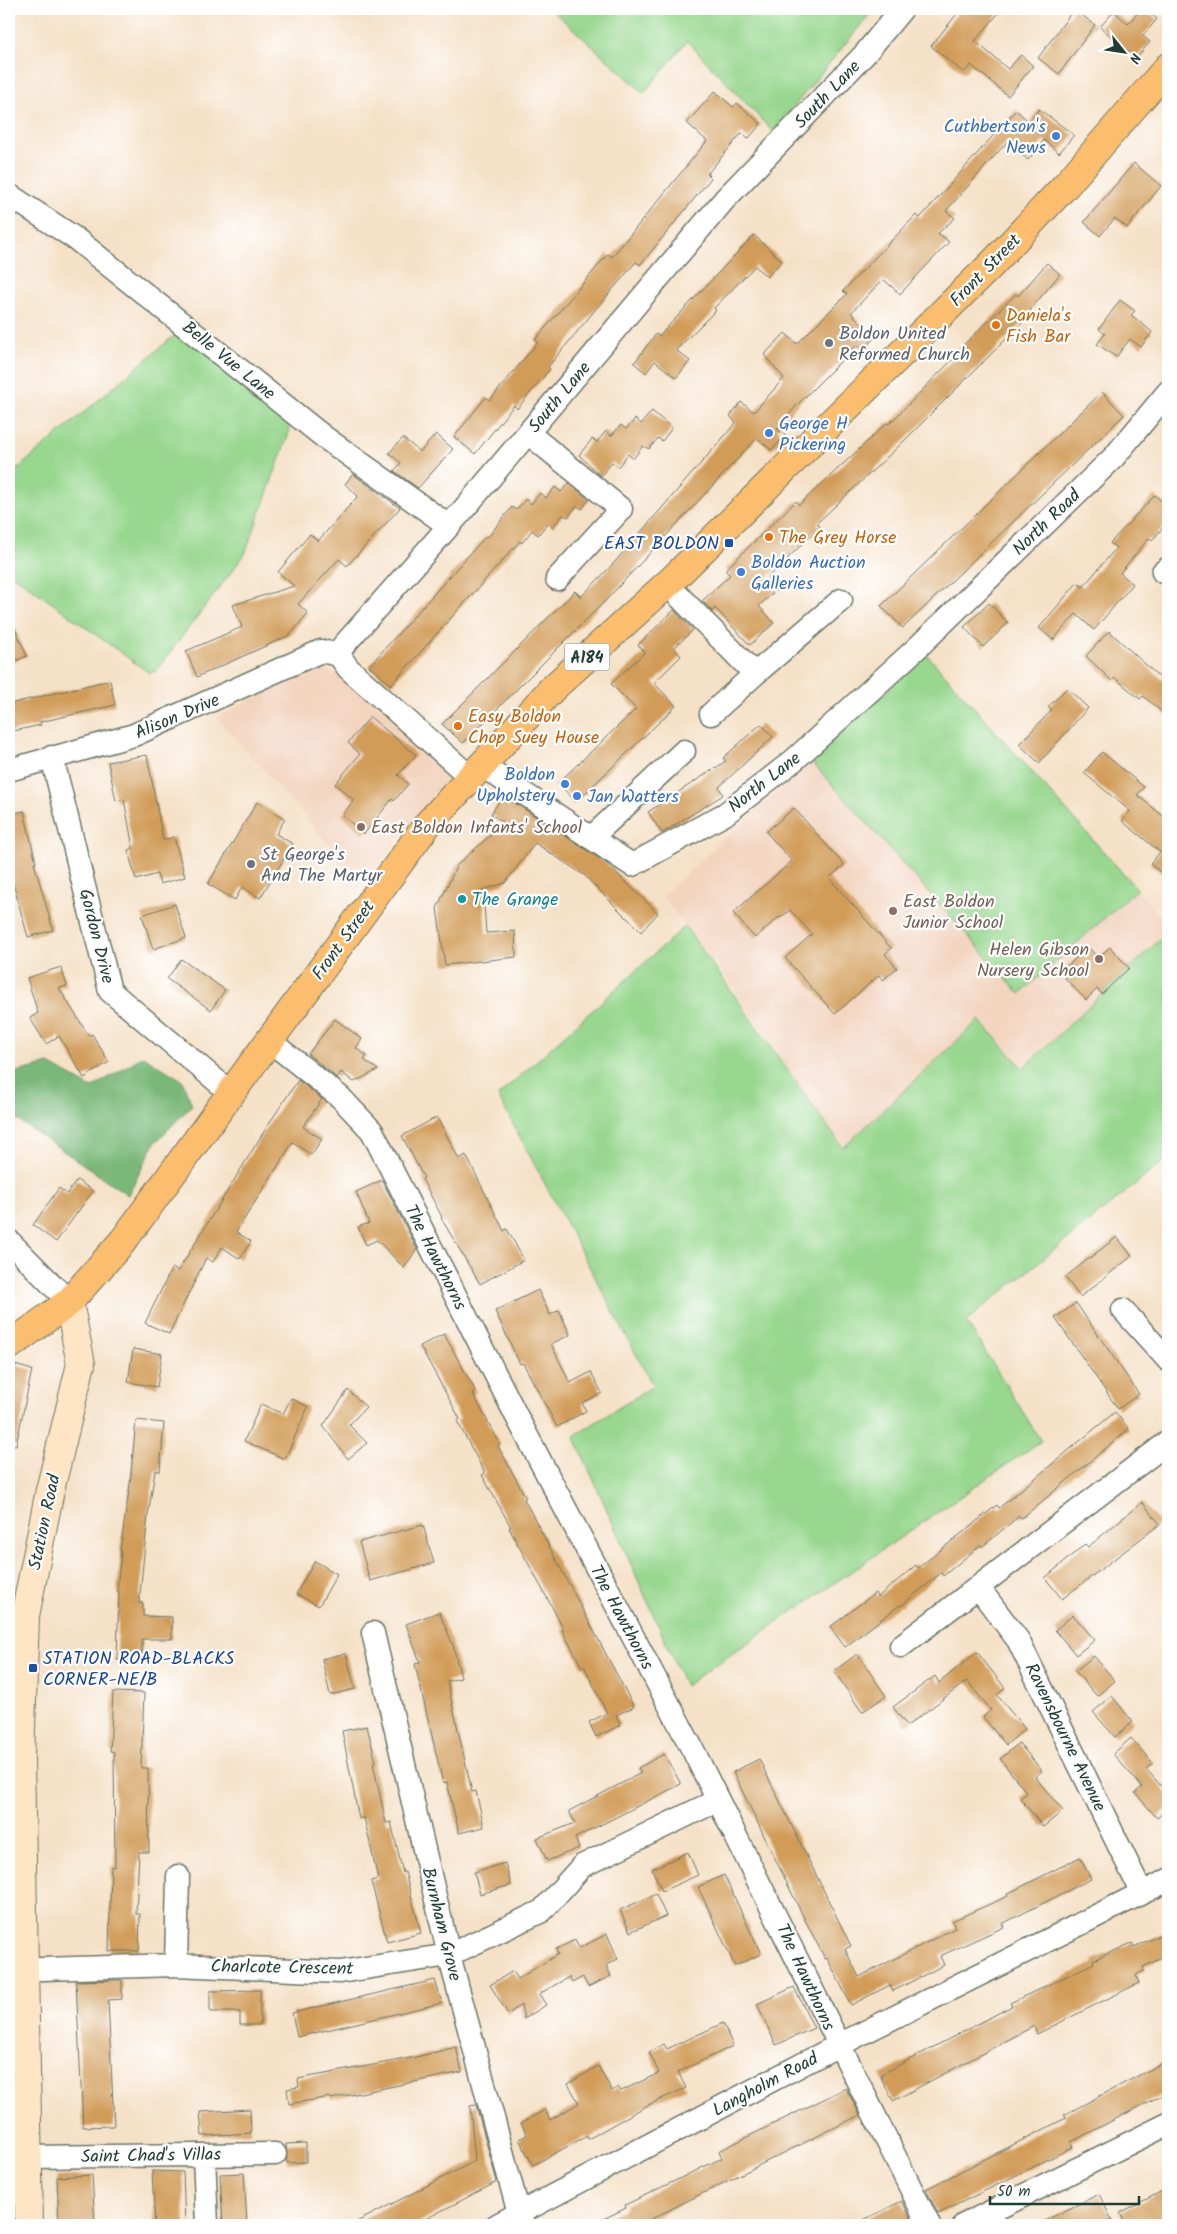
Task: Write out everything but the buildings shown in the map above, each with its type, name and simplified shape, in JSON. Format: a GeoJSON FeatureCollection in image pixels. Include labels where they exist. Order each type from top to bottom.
{"type":"FeatureCollection","features":[{"type":"Feature","properties":{"kind":"main road","name":"Front Street"},"geometry":{"type":"LineString","coordinates":[[69,1302],[123,1241],[231,1093],[271,1042],[427,825],[552,689],[667,584],[993,263],[1066,185],[1168,67]]}},
{"type":"Feature","properties":{"kind":"main road","name":"A184"},"geometry":{"type":"LineString","coordinates":[[9,1346],[69,1302]]}},
{"type":"Feature","properties":{"kind":"main road","name":"Station Road"},"geometry":{"type":"LineString","coordinates":[[29,2225],[16,1969],[24,1616],[50,1490],[81,1364],[69,1302]]}},
{"type":"Feature","properties":{"kind":"street","name":"South Lane"},"geometry":{"type":"LineString","coordinates":[[339,655],[343,646],[449,526],[725,199],[864,55],[902,9]]}},
{"type":"Feature","properties":{"kind":"street","name":"Belle Vue Lane"},"geometry":{"type":"LineString","coordinates":[[9,195],[76,238],[324,437],[449,526]]}},
{"type":"Feature","properties":{"kind":"street","name":"North Road"},"geometry":{"type":"LineString","coordinates":[[918,647],[1114,457],[1168,392]]}},
{"type":"Feature","properties":{"kind":"street"},"geometry":{"type":"LineString","coordinates":[[528,433],[622,510],[557,579]]}},
{"type":"Feature","properties":{"kind":"street"},"geometry":{"type":"LineString","coordinates":[[667,584],[756,674]]}},
{"type":"Feature","properties":{"kind":"street"},"geometry":{"type":"LineString","coordinates":[[712,714],[841,600]]}},
{"type":"Feature","properties":{"kind":"street","name":"North Lane"},"geometry":{"type":"LineString","coordinates":[[591,838],[632,865],[725,814],[794,760],[918,647]]}},
{"type":"Feature","properties":{"kind":"street","name":"Alison Drive"},"geometry":{"type":"LineString","coordinates":[[9,770],[134,735],[321,651],[339,655]]}},
{"type":"Feature","properties":{"kind":"street"},"geometry":{"type":"LineString","coordinates":[[339,655],[348,668],[476,771],[591,838],[684,751]]}},
{"type":"Feature","properties":{"kind":"street","name":"Gordon Drive"},"geometry":{"type":"LineString","coordinates":[[52,757],[110,991],[231,1093]]}},
{"type":"Feature","properties":{"kind":"street","name":"The Hawthorns"},"geometry":{"type":"LineString","coordinates":[[271,1042],[340,1097],[372,1131],[522,1427],[777,1915],[839,2045],[929,2225]]}},
{"type":"Feature","properties":{"kind":"street"},"geometry":{"type":"LineString","coordinates":[[9,1241],[69,1302]]}},
{"type":"Feature","properties":{"kind":"street"},"geometry":{"type":"LineString","coordinates":[[1123,1310],[1168,1360]]}},
{"type":"Feature","properties":{"kind":"street"},"geometry":{"type":"LineString","coordinates":[[901,1646],[1168,1442]]}},
{"type":"Feature","properties":{"kind":"street","name":"Ravensbourne Avenue"},"geometry":{"type":"LineString","coordinates":[[978,1587],[1018,1640],[1142,1893]]}},
{"type":"Feature","properties":{"kind":"street","name":"Burnham Grove"},"geometry":{"type":"LineString","coordinates":[[373,1632],[449,1955],[519,2214]]}},
{"type":"Feature","properties":{"kind":"street","name":"Charlcote Crescent"},"geometry":{"type":"LineString","coordinates":[[16,1969],[176,1965],[340,1972],[449,1955],[542,1911],[582,1866],[718,1800]]}},
{"type":"Feature","properties":{"kind":"street"},"geometry":{"type":"LineString","coordinates":[[176,1965],[178,1876]]}},
{"type":"Feature","properties":{"kind":"street","name":"Langholm Road"},"geometry":{"type":"LineString","coordinates":[[497,2225],[839,2045],[1168,1880]]}},
{"type":"Feature","properties":{"kind":"street"},"geometry":{"type":"LineString","coordinates":[[964,2225],[1168,2124]]}},
{"type":"Feature","properties":{"kind":"street"},"geometry":{"type":"LineString","coordinates":[[204,2154],[207,2225]]}},
{"type":"Feature","properties":{"kind":"street","name":"Saint Chad's Villas"},"geometry":{"type":"LineString","coordinates":[[27,2157],[275,2154]]}},
{"type":"Feature","properties":{"kind":"shaded area","name":"East Boldon Junior School"},"geometry":{"type":"Polygon","coordinates":[[[927,655],[1168,925],[1168,932],[1023,1068],[978,1020],[843,1148],[721,970],[662,896],[927,655]]]}},
{"type":"Feature","properties":{"kind":"shaded area","name":"East Boldon Infants' School"},"geometry":{"type":"Polygon","coordinates":[[[317,666],[347,678],[453,771],[363,883],[217,717],[317,666]]]}},
{"type":"Feature","properties":{"kind":"green space"},"geometry":{"type":"Polygon","coordinates":[[[551,9],[874,9],[773,132],[687,41],[644,93],[551,9]]]}},
{"type":"Feature","properties":{"kind":"green space"},"geometry":{"type":"Polygon","coordinates":[[[183,328],[288,418],[289,433],[245,554],[155,672],[149,673],[9,572],[9,476],[183,328]]]}},
{"type":"Feature","properties":{"kind":"green space"},"geometry":{"type":"Polygon","coordinates":[[[927,655],[1137,889],[1020,994],[810,760],[927,655]]]}},
{"type":"Feature","properties":{"kind":"green space"},"geometry":{"type":"Polygon","coordinates":[[[685,926],[843,1148],[979,1020],[1023,1068],[1168,932],[1168,1158],[966,1321],[1041,1441],[685,1686],[574,1436],[653,1386],[498,1096],[685,926]]]}},
{"type":"Feature","properties":{"kind":"green space"},"geometry":{"type":"Polygon","coordinates":[[[143,1056],[182,1080],[192,1105],[154,1144],[128,1195],[9,1114],[9,1074],[49,1064],[92,1088],[143,1056]]]}},
{"type":"Feature","properties":{"kind":"place","name":"Cuthbertson's News"},"geometry":{"type":"Point","coordinates":[1056,136]}},
{"type":"Feature","properties":{"kind":"place","name":"Daniela's Fish Bar"},"geometry":{"type":"Point","coordinates":[996,325]}},
{"type":"Feature","properties":{"kind":"place","name":"Boldon United Reformed Church"},"geometry":{"type":"Point","coordinates":[829,343]}},
{"type":"Feature","properties":{"kind":"place","name":"George H Pickering"},"geometry":{"type":"Point","coordinates":[769,433]}},
{"type":"Feature","properties":{"kind":"place","name":"The Grey Horse"},"geometry":{"type":"Point","coordinates":[769,537]}},
{"type":"Feature","properties":{"kind":"place","name":"EAST BOLDON"},"geometry":{"type":"Point","coordinates":[729,543]}},
{"type":"Feature","properties":{"kind":"place","name":"Boldon Auction Galleries"},"geometry":{"type":"Point","coordinates":[741,572]}},
{"type":"Feature","properties":{"kind":"place","name":"Easy Boldon Chop Suey House"},"geometry":{"type":"Point","coordinates":[458,726]}},
{"type":"Feature","properties":{"kind":"place","name":"Boldon Upholstery"},"geometry":{"type":"Point","coordinates":[565,784]}},
{"type":"Feature","properties":{"kind":"place","name":"Jan Watters"},"geometry":{"type":"Point","coordinates":[577,796]}},
{"type":"Feature","properties":{"kind":"place","name":"East Boldon Infants' School"},"geometry":{"type":"Point","coordinates":[361,827]}},
{"type":"Feature","properties":{"kind":"place","name":"St George's And The Martyr"},"geometry":{"type":"Point","coordinates":[251,864]}},
{"type":"Feature","properties":{"kind":"place","name":"The Grange"},"geometry":{"type":"Point","coordinates":[462,899]}},
{"type":"Feature","properties":{"kind":"place","name":"East Boldon Junior School"},"geometry":{"type":"Point","coordinates":[893,911]}},
{"type":"Feature","properties":{"kind":"place","name":"Helen Gibson Nursery School"},"geometry":{"type":"Point","coordinates":[1099,959]}},
{"type":"Feature","properties":{"kind":"place","name":"STATION ROAD-BLACKS CORNER-NE/B"},"geometry":{"type":"Point","coordinates":[33,1668]}}]}
